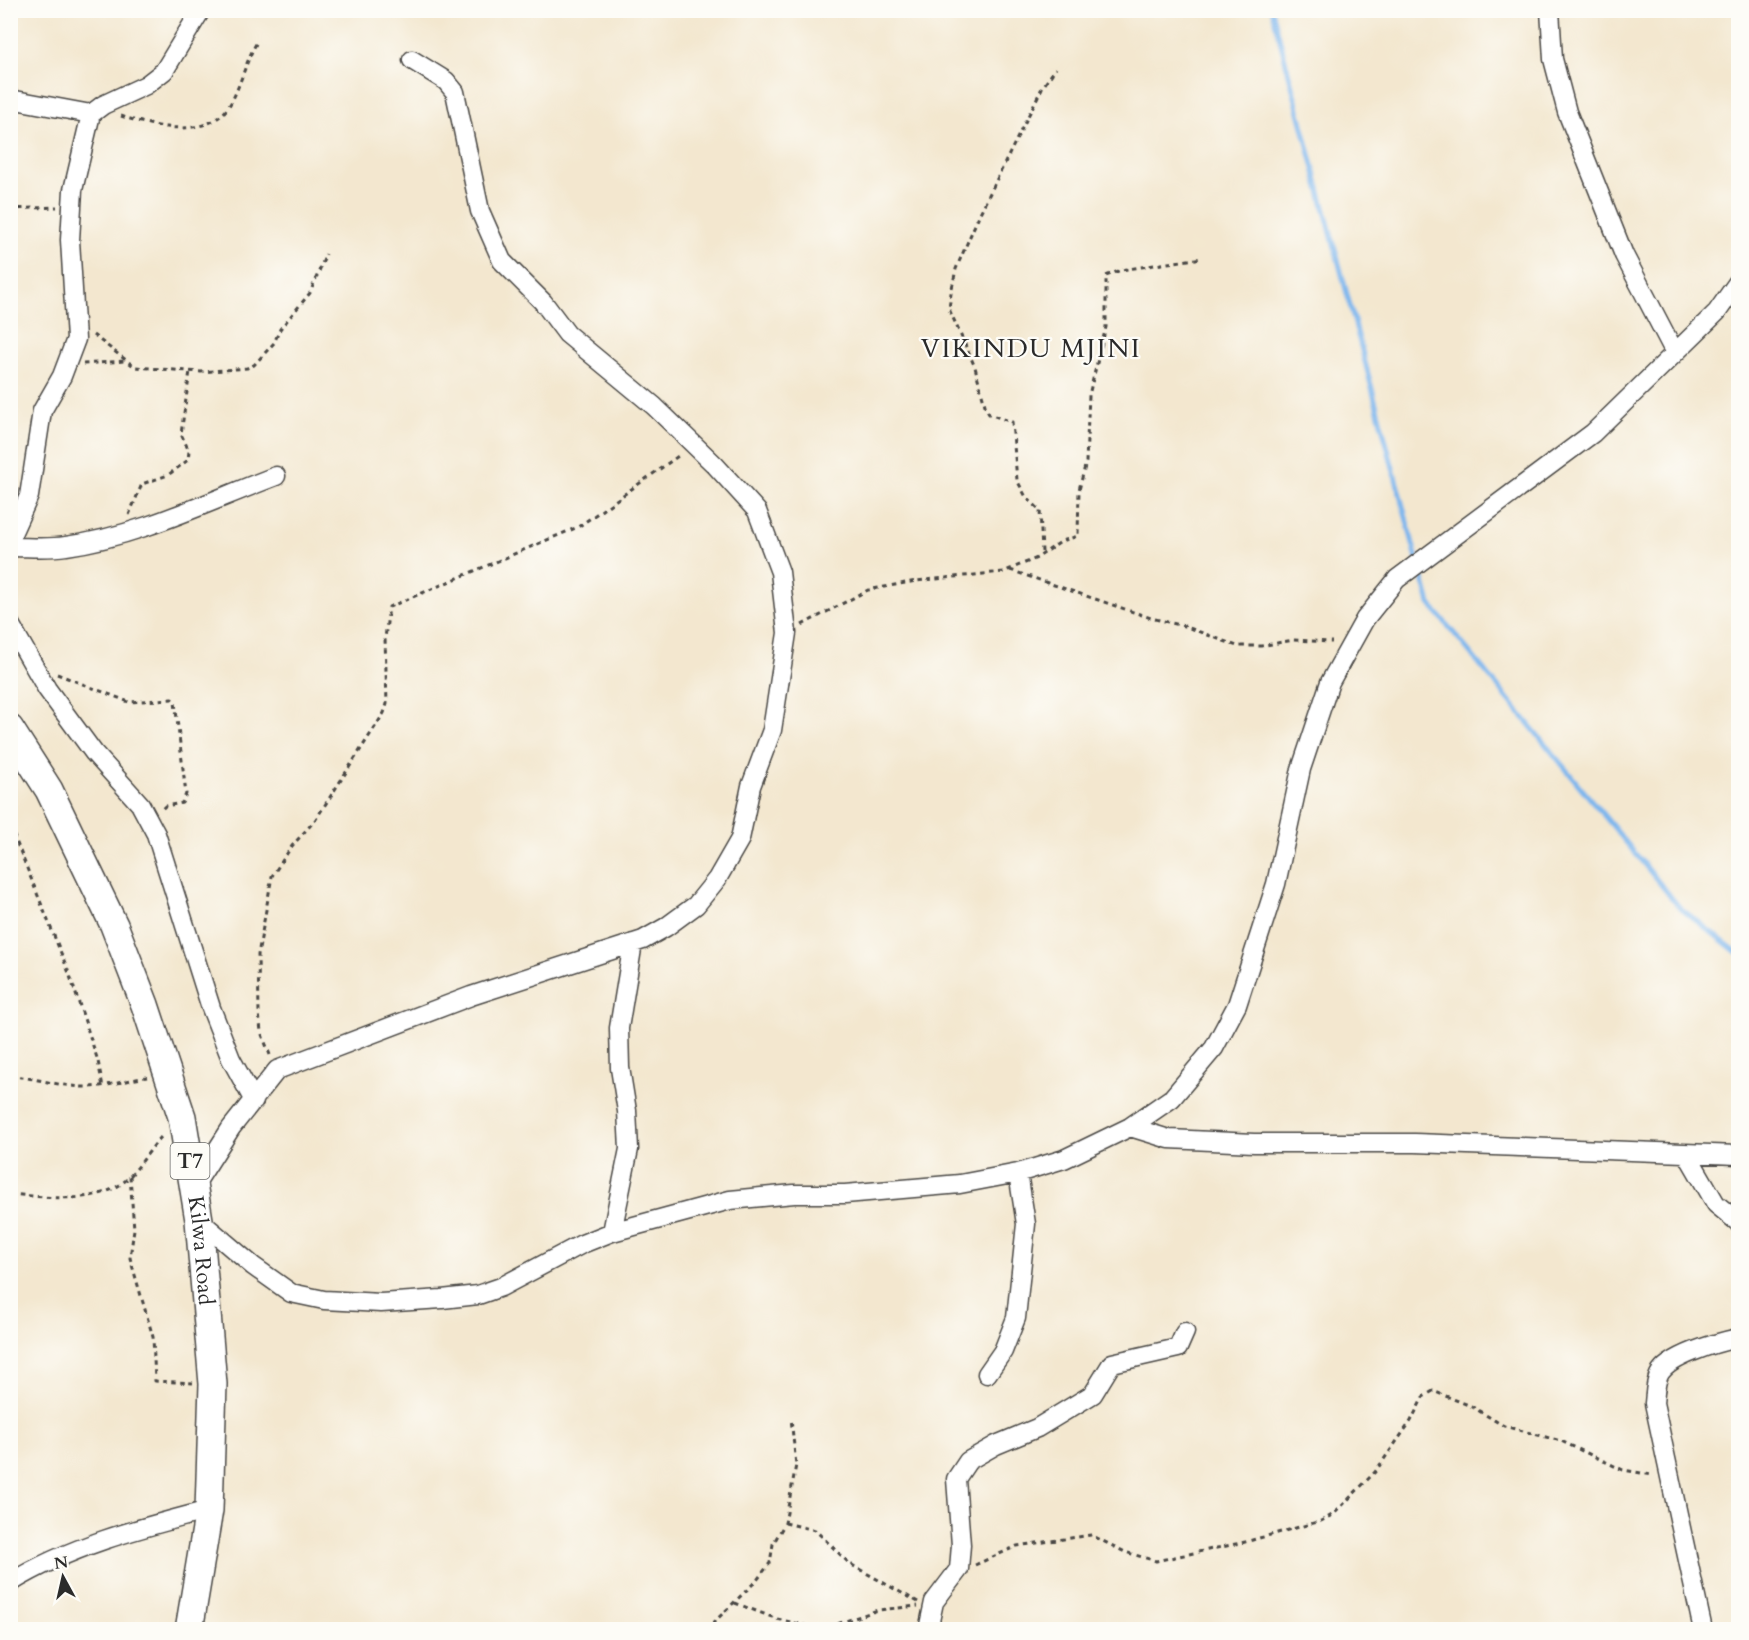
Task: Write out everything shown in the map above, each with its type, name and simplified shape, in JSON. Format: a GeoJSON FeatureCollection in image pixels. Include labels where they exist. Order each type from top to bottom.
{"type":"FeatureCollection","features":[{"type":"Feature","properties":{"kind":"highway","name":"Kilwa Road"},"geometry":{"type":"LineString","coordinates":[[10,729],[49,790],[114,925],[145,1005],[182,1117],[199,1220],[213,1384],[209,1510],[189,1629]]}},
{"type":"Feature","properties":{"kind":"street"},"geometry":{"type":"LineString","coordinates":[[10,99],[95,111],[146,85],[164,71],[201,10]]}},
{"type":"Feature","properties":{"kind":"street"},"geometry":{"type":"LineString","coordinates":[[1550,10],[1553,59],[1567,112],[1624,255],[1674,351]]}},
{"type":"Feature","properties":{"kind":"street"},"geometry":{"type":"LineString","coordinates":[[194,1186],[231,1128],[277,1070],[471,996],[633,943],[666,927],[696,905],[717,879],[740,839],[751,786],[772,730],[788,633],[780,572],[757,511],[694,444],[654,406],[567,334],[543,302],[502,261],[480,211],[455,92],[446,81],[412,60]]}},
{"type":"Feature","properties":{"kind":"street"},"geometry":{"type":"LineString","coordinates":[[10,538],[29,496],[42,411],[66,365],[77,329],[70,240],[73,190],[95,111]]}},
{"type":"Feature","properties":{"kind":"street"},"geometry":{"type":"LineString","coordinates":[[199,1220],[253,1266],[291,1293],[324,1300],[381,1303],[477,1295],[501,1287],[582,1244],[612,1232],[730,1200],[794,1194],[845,1194],[960,1184],[1018,1173],[1064,1159],[1130,1127],[1179,1089],[1214,1048],[1237,1005],[1276,884],[1301,769],[1330,682],[1365,619],[1397,579],[1434,549],[1593,433],[1674,351],[1717,312],[1738,282]]}},
{"type":"Feature","properties":{"kind":"street"},"geometry":{"type":"LineString","coordinates":[[10,547],[63,547],[95,541],[123,531],[165,522],[207,502],[276,476]]}},
{"type":"Feature","properties":{"kind":"street"},"geometry":{"type":"LineString","coordinates":[[10,624],[33,665],[94,753],[140,804],[156,834],[211,1008],[231,1059],[254,1101]]}},
{"type":"Feature","properties":{"kind":"street"},"geometry":{"type":"LineString","coordinates":[[612,1232],[629,1149],[627,1111],[620,1068],[619,1028],[633,943]]}},
{"type":"Feature","properties":{"kind":"street"},"geometry":{"type":"LineString","coordinates":[[1130,1127],[1169,1139],[1254,1143],[1414,1143],[1738,1155]]}},
{"type":"Feature","properties":{"kind":"street"},"geometry":{"type":"LineString","coordinates":[[1687,1154],[1716,1204],[1738,1222]]}},
{"type":"Feature","properties":{"kind":"street"},"geometry":{"type":"LineString","coordinates":[[987,1374],[1003,1351],[1016,1318],[1026,1224],[1018,1173]]}},
{"type":"Feature","properties":{"kind":"street"},"geometry":{"type":"LineString","coordinates":[[928,1629],[934,1602],[959,1569],[961,1545],[956,1479],[968,1461],[996,1445],[1037,1428],[1093,1394],[1112,1363],[1178,1348],[1185,1332]]}},
{"type":"Feature","properties":{"kind":"street"},"geometry":{"type":"LineString","coordinates":[[1703,1629],[1654,1403],[1659,1375],[1668,1365],[1694,1352],[1738,1338]]}},
{"type":"Feature","properties":{"kind":"street"},"geometry":{"type":"LineString","coordinates":[[10,1583],[29,1571],[97,1541],[209,1510]]}},
{"type":"Feature","properties":{"kind":"path"},"geometry":{"type":"LineString","coordinates":[[95,111],[165,126],[205,126],[218,118],[229,106],[246,61],[257,42]]}},
{"type":"Feature","properties":{"kind":"path"},"geometry":{"type":"LineString","coordinates":[[1042,552],[1040,510],[1026,497],[1017,480],[1012,422],[989,414],[986,409],[975,367],[949,309],[956,269],[980,213],[1042,88],[1056,68]]}},
{"type":"Feature","properties":{"kind":"path"},"geometry":{"type":"LineString","coordinates":[[10,209],[72,206]]}},
{"type":"Feature","properties":{"kind":"path"},"geometry":{"type":"LineString","coordinates":[[77,329],[99,338],[126,361],[140,367],[227,370],[255,365],[310,293],[326,254]]}},
{"type":"Feature","properties":{"kind":"path"},"geometry":{"type":"LineString","coordinates":[[788,633],[868,590],[1009,570],[1079,535],[1079,490],[1086,462],[1089,395],[1106,327],[1106,276],[1120,270],[1202,258]]}},
{"type":"Feature","properties":{"kind":"path"},"geometry":{"type":"LineString","coordinates":[[66,365],[126,361]]}},
{"type":"Feature","properties":{"kind":"path"},"geometry":{"type":"LineString","coordinates":[[123,531],[142,484],[168,475],[188,460],[189,452],[181,434],[190,370]]}},
{"type":"Feature","properties":{"kind":"path"},"geometry":{"type":"LineString","coordinates":[[277,1070],[261,1032],[258,1013],[258,955],[272,876],[292,846],[316,819],[384,712],[387,704],[385,638],[390,607],[578,527],[694,444]]}},
{"type":"Feature","properties":{"kind":"path"},"geometry":{"type":"LineString","coordinates":[[1009,570],[1238,646],[1261,646],[1293,640],[1352,643]]}},
{"type":"Feature","properties":{"kind":"path"},"geometry":{"type":"LineString","coordinates":[[33,665],[129,702],[172,699],[175,702],[186,794],[182,803],[165,806],[158,813],[155,818],[156,834]]}},
{"type":"Feature","properties":{"kind":"path"},"geometry":{"type":"LineString","coordinates":[[10,826],[69,973],[98,1061],[104,1087]]}},
{"type":"Feature","properties":{"kind":"path"},"geometry":{"type":"LineString","coordinates":[[10,1076],[37,1078],[72,1086],[104,1087],[168,1073]]}},
{"type":"Feature","properties":{"kind":"path"},"geometry":{"type":"LineString","coordinates":[[10,1194],[75,1198],[99,1194],[130,1176],[148,1150],[182,1117]]}},
{"type":"Feature","properties":{"kind":"path"},"geometry":{"type":"LineString","coordinates":[[130,1176],[134,1228],[130,1258],[153,1337],[155,1381],[213,1384]]}},
{"type":"Feature","properties":{"kind":"path"},"geometry":{"type":"LineString","coordinates":[[959,1569],[986,1562],[1017,1546],[1091,1535],[1125,1552],[1156,1562],[1245,1542],[1321,1521],[1334,1514],[1375,1472],[1411,1421],[1424,1396],[1433,1391],[1471,1406],[1504,1426],[1561,1441],[1623,1470],[1670,1476]]}},
{"type":"Feature","properties":{"kind":"path"},"geometry":{"type":"LineString","coordinates":[[706,1629],[735,1603],[770,1563],[773,1544],[785,1523],[796,1465],[791,1418]]}},
{"type":"Feature","properties":{"kind":"path"},"geometry":{"type":"LineString","coordinates":[[735,1603],[777,1619],[822,1629],[878,1610],[923,1605],[850,1564],[815,1530],[785,1523]]}},
{"type":"Feature","properties":{"kind":"waterway"},"geometry":{"type":"LineString","coordinates":[[1272,10],[1417,559]]}},
{"type":"Feature","properties":{"kind":"waterway"},"geometry":{"type":"LineString","coordinates":[[1420,568],[1430,604],[1680,908],[1738,953]]}},
{"type":"Feature","properties":{"kind":"district","name":"VIKINDU MJINI"},"geometry":{"type":"Point","coordinates":[1031,348]}}]}
